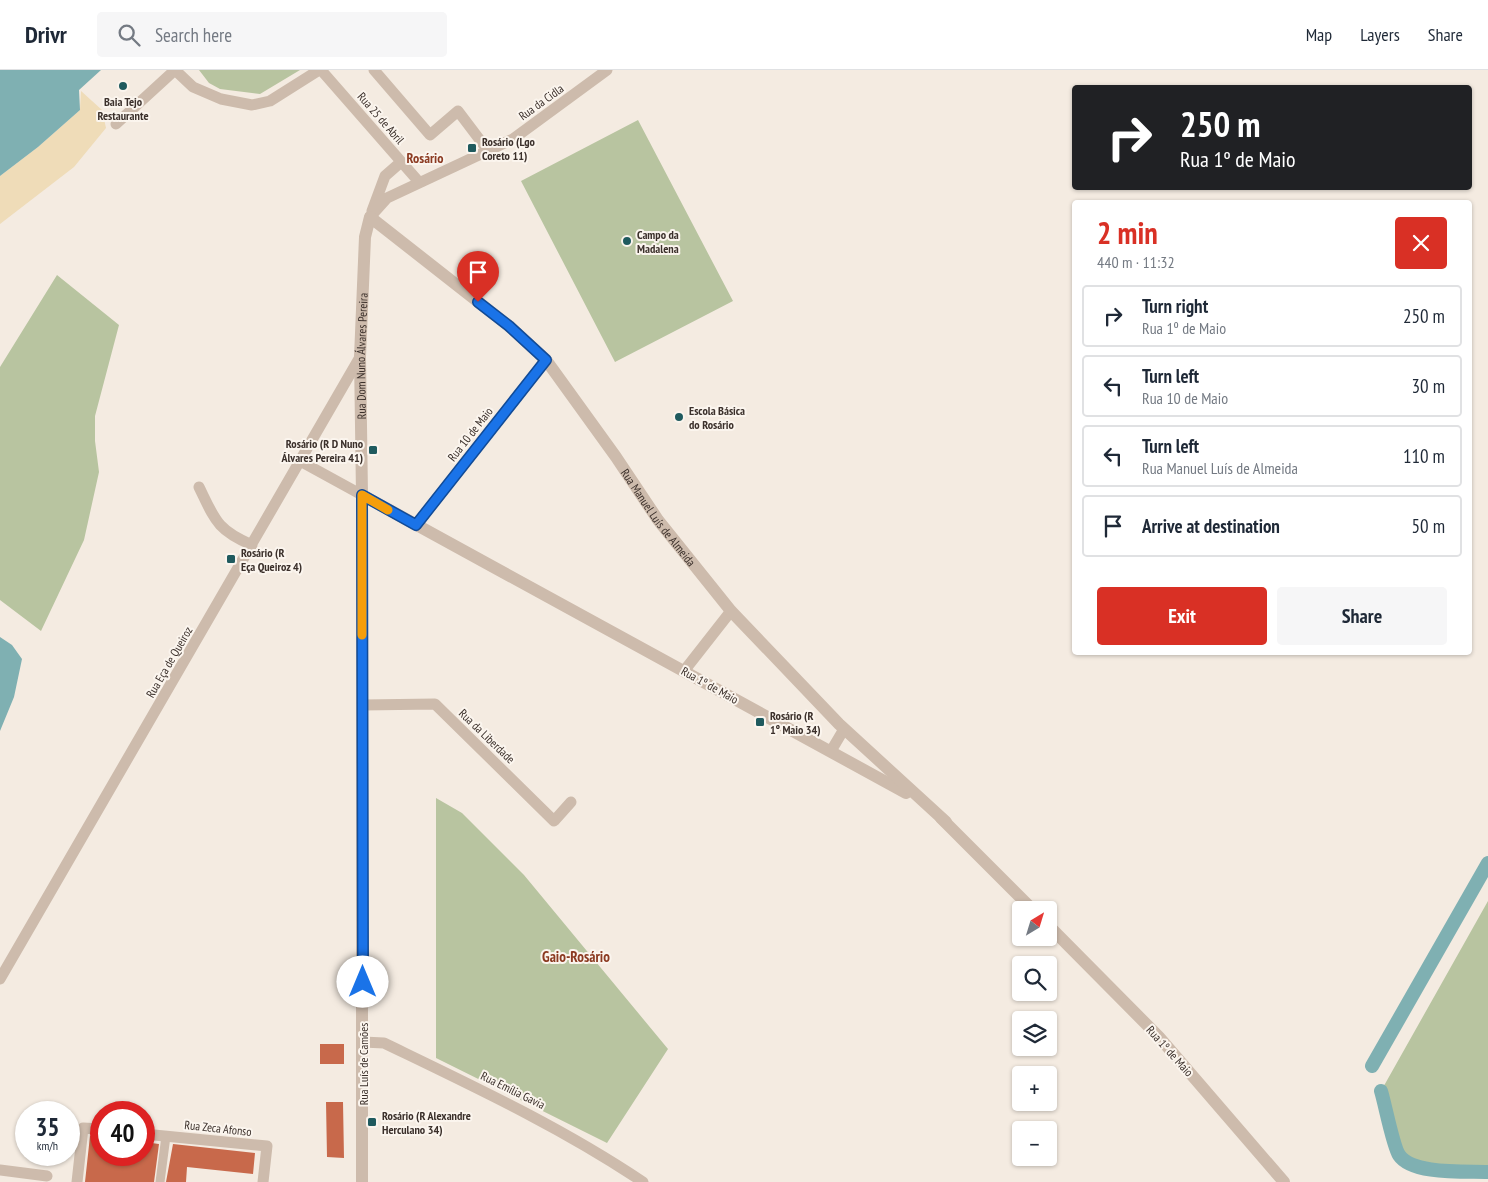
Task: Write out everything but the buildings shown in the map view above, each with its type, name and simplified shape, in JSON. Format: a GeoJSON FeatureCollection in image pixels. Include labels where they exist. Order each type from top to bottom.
{"type":"FeatureCollection","features":[{"type":"Feature","properties":{"kind":"street"},"geometry":{"type":"LineString","coordinates":[[116,124],[175,70],[193,87],[221,98],[252,105],[270,101],[320,70]]}},
{"type":"Feature","properties":{"kind":"street","name":"Rua 25 de Abril"},"geometry":{"type":"LineString","coordinates":[[320,70],[419,182]]}},
{"type":"Feature","properties":{"kind":"street"},"geometry":{"type":"LineString","coordinates":[[374,70],[430,135],[458,111],[489,152]]}},
{"type":"Feature","properties":{"kind":"street","name":"Rua da Cidla"},"geometry":{"type":"LineString","coordinates":[[370,217],[387,198],[489,152],[513,139],[607,70]]}},
{"type":"Feature","properties":{"kind":"street"},"geometry":{"type":"LineString","coordinates":[[370,217],[385,176],[401,162]]}},
{"type":"Feature","properties":{"kind":"street","name":"Rua Dom Nuno Álvares Pereira"},"geometry":{"type":"LineString","coordinates":[[362,495],[360,357],[365,237],[370,217]]}},
{"type":"Feature","properties":{"kind":"street","name":"Rua Manuel Luís de Almeida"},"geometry":{"type":"LineString","coordinates":[[370,217],[509,326],[546,360],[616,457],[658,520],[731,611],[844,729],[946,822]]}},
{"type":"Feature","properties":{"kind":"street","name":"Rua Eça de Queiroz"},"geometry":{"type":"LineString","coordinates":[[0,979],[360,357]]}},
{"type":"Feature","properties":{"kind":"street","name":"Rua 10 de Maio"},"geometry":{"type":"LineString","coordinates":[[416,525],[546,360]]}},
{"type":"Feature","properties":{"kind":"street"},"geometry":{"type":"LineString","coordinates":[[300,461],[362,495]]}},
{"type":"Feature","properties":{"kind":"street"},"geometry":{"type":"LineString","coordinates":[[199,487],[217,522],[229,535],[252,545]]}},
{"type":"Feature","properties":{"kind":"street","name":"Rua 1º de Maio"},"geometry":{"type":"LineString","coordinates":[[362,495],[918,800],[946,822],[1024,901]]}},
{"type":"Feature","properties":{"kind":"street","name":"Rua Luís de Camões"},"geometry":{"type":"LineString","coordinates":[[362,495],[362,1182]]}},
{"type":"Feature","properties":{"kind":"street"},"geometry":{"type":"LineString","coordinates":[[684,671],[731,611]]}},
{"type":"Feature","properties":{"kind":"street","name":"Rua da Liberdade"},"geometry":{"type":"LineString","coordinates":[[363,705],[435,704],[554,821],[571,802]]}},
{"type":"Feature","properties":{"kind":"street"},"geometry":{"type":"LineString","coordinates":[[831,751],[844,729]]}},
{"type":"Feature","properties":{"kind":"street","name":"Rua 1º de Maio"},"geometry":{"type":"LineString","coordinates":[[1058,935],[1159,1037],[1284,1182]]}},
{"type":"Feature","properties":{"kind":"street","name":"Rua Emília Gavia"},"geometry":{"type":"LineString","coordinates":[[363,1042],[384,1043],[539,1118],[605,1156],[643,1182]]}},
{"type":"Feature","properties":{"kind":"street"},"geometry":{"type":"LineString","coordinates":[[77,1182],[83,1128],[90,1128]]}},
{"type":"Feature","properties":{"kind":"street","name":"Rua Zeca Afonso"},"geometry":{"type":"LineString","coordinates":[[155,1135],[266,1146],[263,1182]]}},
{"type":"Feature","properties":{"kind":"street"},"geometry":{"type":"LineString","coordinates":[[160,1182],[166,1136]]}},
{"type":"Feature","properties":{"kind":"street"},"geometry":{"type":"LineString","coordinates":[[0,1170],[47,1176]]}},
{"type":"Feature","properties":{"kind":"green space"},"geometry":{"type":"Polygon","coordinates":[[[199,70],[300,70],[260,94],[220,89],[209,83],[199,70]]]}},
{"type":"Feature","properties":{"kind":"green space","name":"Campo da Madalena"},"geometry":{"type":"Polygon","coordinates":[[[638,120],[733,301],[615,362],[521,181],[638,120]]]}},
{"type":"Feature","properties":{"kind":"green space"},"geometry":{"type":"Polygon","coordinates":[[[57,275],[119,325],[95,416],[95,441],[99,472],[84,540],[41,631],[0,600],[0,367],[57,275]]]}},
{"type":"Feature","properties":{"kind":"green space"},"geometry":{"type":"Polygon","coordinates":[[[436,798],[462,813],[524,875],[668,1049],[607,1143],[436,1058],[436,798]]]}},
{"type":"Feature","properties":{"kind":"green space"},"geometry":{"type":"Polygon","coordinates":[[[1488,901],[1488,1173],[1430,1170],[1408,1163],[1396,1146],[1381,1091],[1488,901]]]}},
{"type":"Feature","properties":{"kind":"sand"},"geometry":{"type":"Polygon","coordinates":[[[81,91],[102,110],[106,128],[74,167],[0,224],[0,176],[38,147],[80,110],[81,91]]]}},
{"type":"Feature","properties":{"kind":"water"},"geometry":{"type":"Polygon","coordinates":[[[0,70],[101,70],[79,90],[80,110],[38,147],[0,176],[0,70]]]}},
{"type":"Feature","properties":{"kind":"water"},"geometry":{"type":"Polygon","coordinates":[[[0,637],[12,645],[22,659],[14,697],[0,731],[0,637]]]}},
{"type":"Feature","properties":{"kind":"waterway"},"geometry":{"type":"LineString","coordinates":[[1372,1066],[1488,863]]}},
{"type":"Feature","properties":{"kind":"waterway"},"geometry":{"type":"LineString","coordinates":[[1381,1091],[1397,1150],[1399,1155],[1406,1161],[1415,1166],[1440,1171],[1488,1172]]}},
{"type":"Feature","properties":{"kind":"slow traffic"},"geometry":{"type":"LineString","coordinates":[[362,635],[362,495],[388,510]]}},
{"type":"Feature","properties":{"kind":"place","name":"Baia Tejo Restaurante"},"geometry":{"type":"Point","coordinates":[123,86]}},
{"type":"Feature","properties":{"kind":"place","name":"Rosário (Lgo Coreto 11)"},"geometry":{"type":"Point","coordinates":[472,148]}},
{"type":"Feature","properties":{"kind":"place","name":"Campo da Madalena"},"geometry":{"type":"Point","coordinates":[627,241]}},
{"type":"Feature","properties":{"kind":"place","name":"Escola Básica do Rosário"},"geometry":{"type":"Point","coordinates":[679,417]}},
{"type":"Feature","properties":{"kind":"place","name":"Rosário (R D Nuno Álvares Pereira 41)"},"geometry":{"type":"Point","coordinates":[373,450]}},
{"type":"Feature","properties":{"kind":"place","name":"Rosário (R Eça Queiroz 4)"},"geometry":{"type":"Point","coordinates":[231,559]}},
{"type":"Feature","properties":{"kind":"place","name":"Rosário (R 1º Maio 34)"},"geometry":{"type":"Point","coordinates":[760,722]}},
{"type":"Feature","properties":{"kind":"place","name":"Rosário (R Alexandre Herculano 34)"},"geometry":{"type":"Point","coordinates":[372,1122]}},
{"type":"Feature","properties":{"kind":"district","name":"Rosário"},"geometry":{"type":"Point","coordinates":[425,158]}},
{"type":"Feature","properties":{"kind":"district","name":"Gaio-Rosário"},"geometry":{"type":"Point","coordinates":[576,956]}},
{"type":"Feature","properties":{"kind":"route"},"geometry":{"type":"LineString","coordinates":[[363,982],[362,495],[416,525],[546,360],[509,326],[478,302]]}}]}
